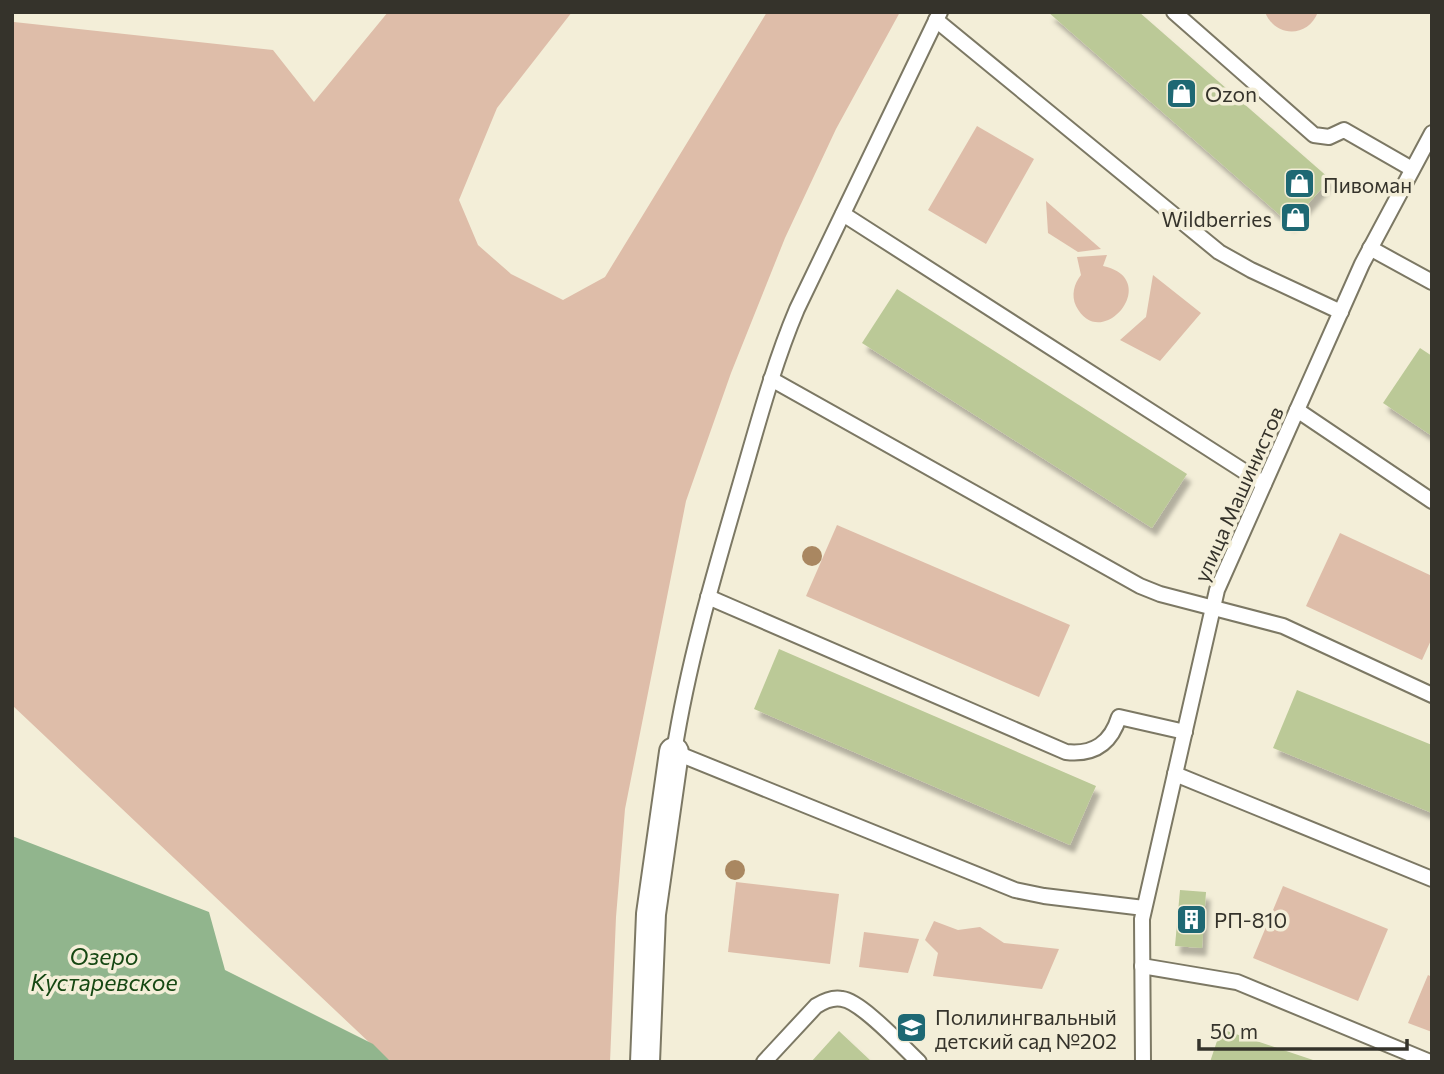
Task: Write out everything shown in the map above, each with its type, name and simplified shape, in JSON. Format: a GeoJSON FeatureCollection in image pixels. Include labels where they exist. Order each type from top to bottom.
{"type":"FeatureCollection","features":[{"type":"Feature","properties":{"kind":"street"},"geometry":{"type":"LineString","coordinates":[[645,1062],[651,914],[674,752]]}},
{"type":"Feature","properties":{"kind":"lane"},"geometry":{"type":"LineString","coordinates":[[1174,12],[1314,135],[1329,137],[1345,130],[1412,169]]}},
{"type":"Feature","properties":{"kind":"lane"},"geometry":{"type":"LineString","coordinates":[[1144,908],[1016,890],[674,752],[689,669],[771,379],[797,309],[938,16],[1219,252],[1341,312]]}},
{"type":"Feature","properties":{"kind":"lane","name":"улица Машинистов"},"geometry":{"type":"LineString","coordinates":[[1143,1062],[1144,908],[1220,584],[1370,248],[1432,133]]}},
{"type":"Feature","properties":{"kind":"lane"},"geometry":{"type":"LineString","coordinates":[[843,214],[1264,484]]}},
{"type":"Feature","properties":{"kind":"lane"},"geometry":{"type":"LineString","coordinates":[[1370,248],[1432,282]]}},
{"type":"Feature","properties":{"kind":"lane"},"geometry":{"type":"LineString","coordinates":[[771,379],[1140,586],[1160,594],[1283,626],[1432,695]]}},
{"type":"Feature","properties":{"kind":"lane"},"geometry":{"type":"LineString","coordinates":[[1297,410],[1432,501]]}},
{"type":"Feature","properties":{"kind":"lane"},"geometry":{"type":"LineString","coordinates":[[708,597],[1066,752],[1078,753],[1098,748],[1115,731],[1119,717],[1185,732]]}},
{"type":"Feature","properties":{"kind":"lane"},"geometry":{"type":"LineString","coordinates":[[1175,774],[1432,879]]}},
{"type":"Feature","properties":{"kind":"lane"},"geometry":{"type":"LineString","coordinates":[[1142,966],[1237,982],[1430,1062]]}},
{"type":"Feature","properties":{"kind":"lane"},"geometry":{"type":"LineString","coordinates":[[764,1062],[816,1006],[824,1001],[842,999],[859,1007],[919,1062]]}},
{"type":"Feature","properties":{"kind":"shaded area"},"geometry":{"type":"Polygon","coordinates":[[[12,12],[14,22],[273,50],[314,102],[388,12],[572,12],[497,108],[459,200],[478,245],[511,274],[563,300],[605,277],[767,12],[900,12],[836,129],[785,238],[731,373],[686,501],[625,809],[616,917],[610,1062],[390,1062],[12,705],[12,12]]]}},
{"type":"Feature","properties":{"kind":"shaded area"},"geometry":{"type":"Polygon","coordinates":[[[1265,12],[1318,12],[1307,27],[1292,32],[1276,27],[1265,12]]]}},
{"type":"Feature","properties":{"kind":"shaded area"},"geometry":{"type":"Polygon","coordinates":[[[977,126],[1034,159],[986,244],[928,210],[977,126]]]}},
{"type":"Feature","properties":{"kind":"shaded area"},"geometry":{"type":"Polygon","coordinates":[[[1046,201],[1101,249],[1078,252],[1048,233],[1046,201]]]}},
{"type":"Feature","properties":{"kind":"shaded area"},"geometry":{"type":"Polygon","coordinates":[[[1107,255],[1103,266],[1120,273],[1128,285],[1128,297],[1122,309],[1112,318],[1099,322],[1087,319],[1074,302],[1074,290],[1081,275],[1077,257],[1107,255]]]}},
{"type":"Feature","properties":{"kind":"shaded area"},"geometry":{"type":"Polygon","coordinates":[[[1153,275],[1201,313],[1160,361],[1120,340],[1146,317],[1153,275]]]}},
{"type":"Feature","properties":{"kind":"shaded area"},"geometry":{"type":"Polygon","coordinates":[[[837,525],[1070,625],[1039,697],[806,596],[837,525]]]}},
{"type":"Feature","properties":{"kind":"shaded area"},"geometry":{"type":"Polygon","coordinates":[[[1340,533],[1432,576],[1432,638],[1422,660],[1306,606],[1340,533]]]}},
{"type":"Feature","properties":{"kind":"shaded area"},"geometry":{"type":"Polygon","coordinates":[[[736,882],[839,894],[830,964],[728,952],[736,882]]]}},
{"type":"Feature","properties":{"kind":"shaded area"},"geometry":{"type":"Polygon","coordinates":[[[1283,886],[1388,929],[1358,1001],[1253,958],[1283,886]]]}},
{"type":"Feature","properties":{"kind":"shaded area"},"geometry":{"type":"Polygon","coordinates":[[[934,921],[958,930],[980,927],[1004,943],[1059,949],[1042,989],[933,976],[938,953],[925,940],[934,921]]]}},
{"type":"Feature","properties":{"kind":"shaded area"},"geometry":{"type":"Polygon","coordinates":[[[864,932],[919,939],[908,973],[859,967],[864,932]]]}},
{"type":"Feature","properties":{"kind":"shaded area"},"geometry":{"type":"Polygon","coordinates":[[[1428,975],[1432,977],[1432,1032],[1408,1023],[1428,975]]]}},
{"type":"Feature","properties":{"kind":"water","name":"Озеро Кустаревское"},"geometry":{"type":"Polygon","coordinates":[[[12,836],[209,912],[225,970],[373,1044],[391,1062],[12,1062],[12,836]]]}},
{"type":"Feature","properties":{"kind":"building"},"geometry":{"type":"Polygon","coordinates":[[[1048,12],[1139,12],[1330,179],[1290,224],[1048,12]]]}},
{"type":"Feature","properties":{"kind":"building"},"geometry":{"type":"Polygon","coordinates":[[[897,289],[1187,474],[1152,528],[862,343],[897,289]]]}},
{"type":"Feature","properties":{"kind":"building"},"geometry":{"type":"Polygon","coordinates":[[[1420,348],[1432,356],[1432,436],[1383,403],[1420,348]]]}},
{"type":"Feature","properties":{"kind":"building"},"geometry":{"type":"Polygon","coordinates":[[[779,649],[1096,786],[1070,845],[754,709],[779,649]]]}},
{"type":"Feature","properties":{"kind":"building"},"geometry":{"type":"Polygon","coordinates":[[[1297,690],[1432,745],[1432,813],[1273,748],[1297,690]]]}},
{"type":"Feature","properties":{"kind":"building","name":"РП-810"},"geometry":{"type":"Polygon","coordinates":[[[1180,890],[1206,892],[1202,948],[1175,946],[1180,890]]]}},
{"type":"Feature","properties":{"kind":"building"},"geometry":{"type":"Polygon","coordinates":[[[1221,1029],[1316,1061],[1316,1062],[1210,1062],[1221,1029]]]}},
{"type":"Feature","properties":{"kind":"building"},"geometry":{"type":"Polygon","coordinates":[[[839,1031],[872,1062],[811,1062],[839,1031]]]}},
{"type":"Feature","properties":{"kind":"place","name":"Ozon"},"geometry":{"type":"Point","coordinates":[1182,93]}},
{"type":"Feature","properties":{"kind":"place","name":"Пивоман"},"geometry":{"type":"Point","coordinates":[1300,184]}},
{"type":"Feature","properties":{"kind":"place","name":"Wildberries"},"geometry":{"type":"Point","coordinates":[1295,218]}},
{"type":"Feature","properties":{"kind":"place","name":"РП-810"},"geometry":{"type":"Point","coordinates":[1191,919]}},
{"type":"Feature","properties":{"kind":"place","name":"Полилингвальный детский сад №202"},"geometry":{"type":"Point","coordinates":[912,1028]}}]}
